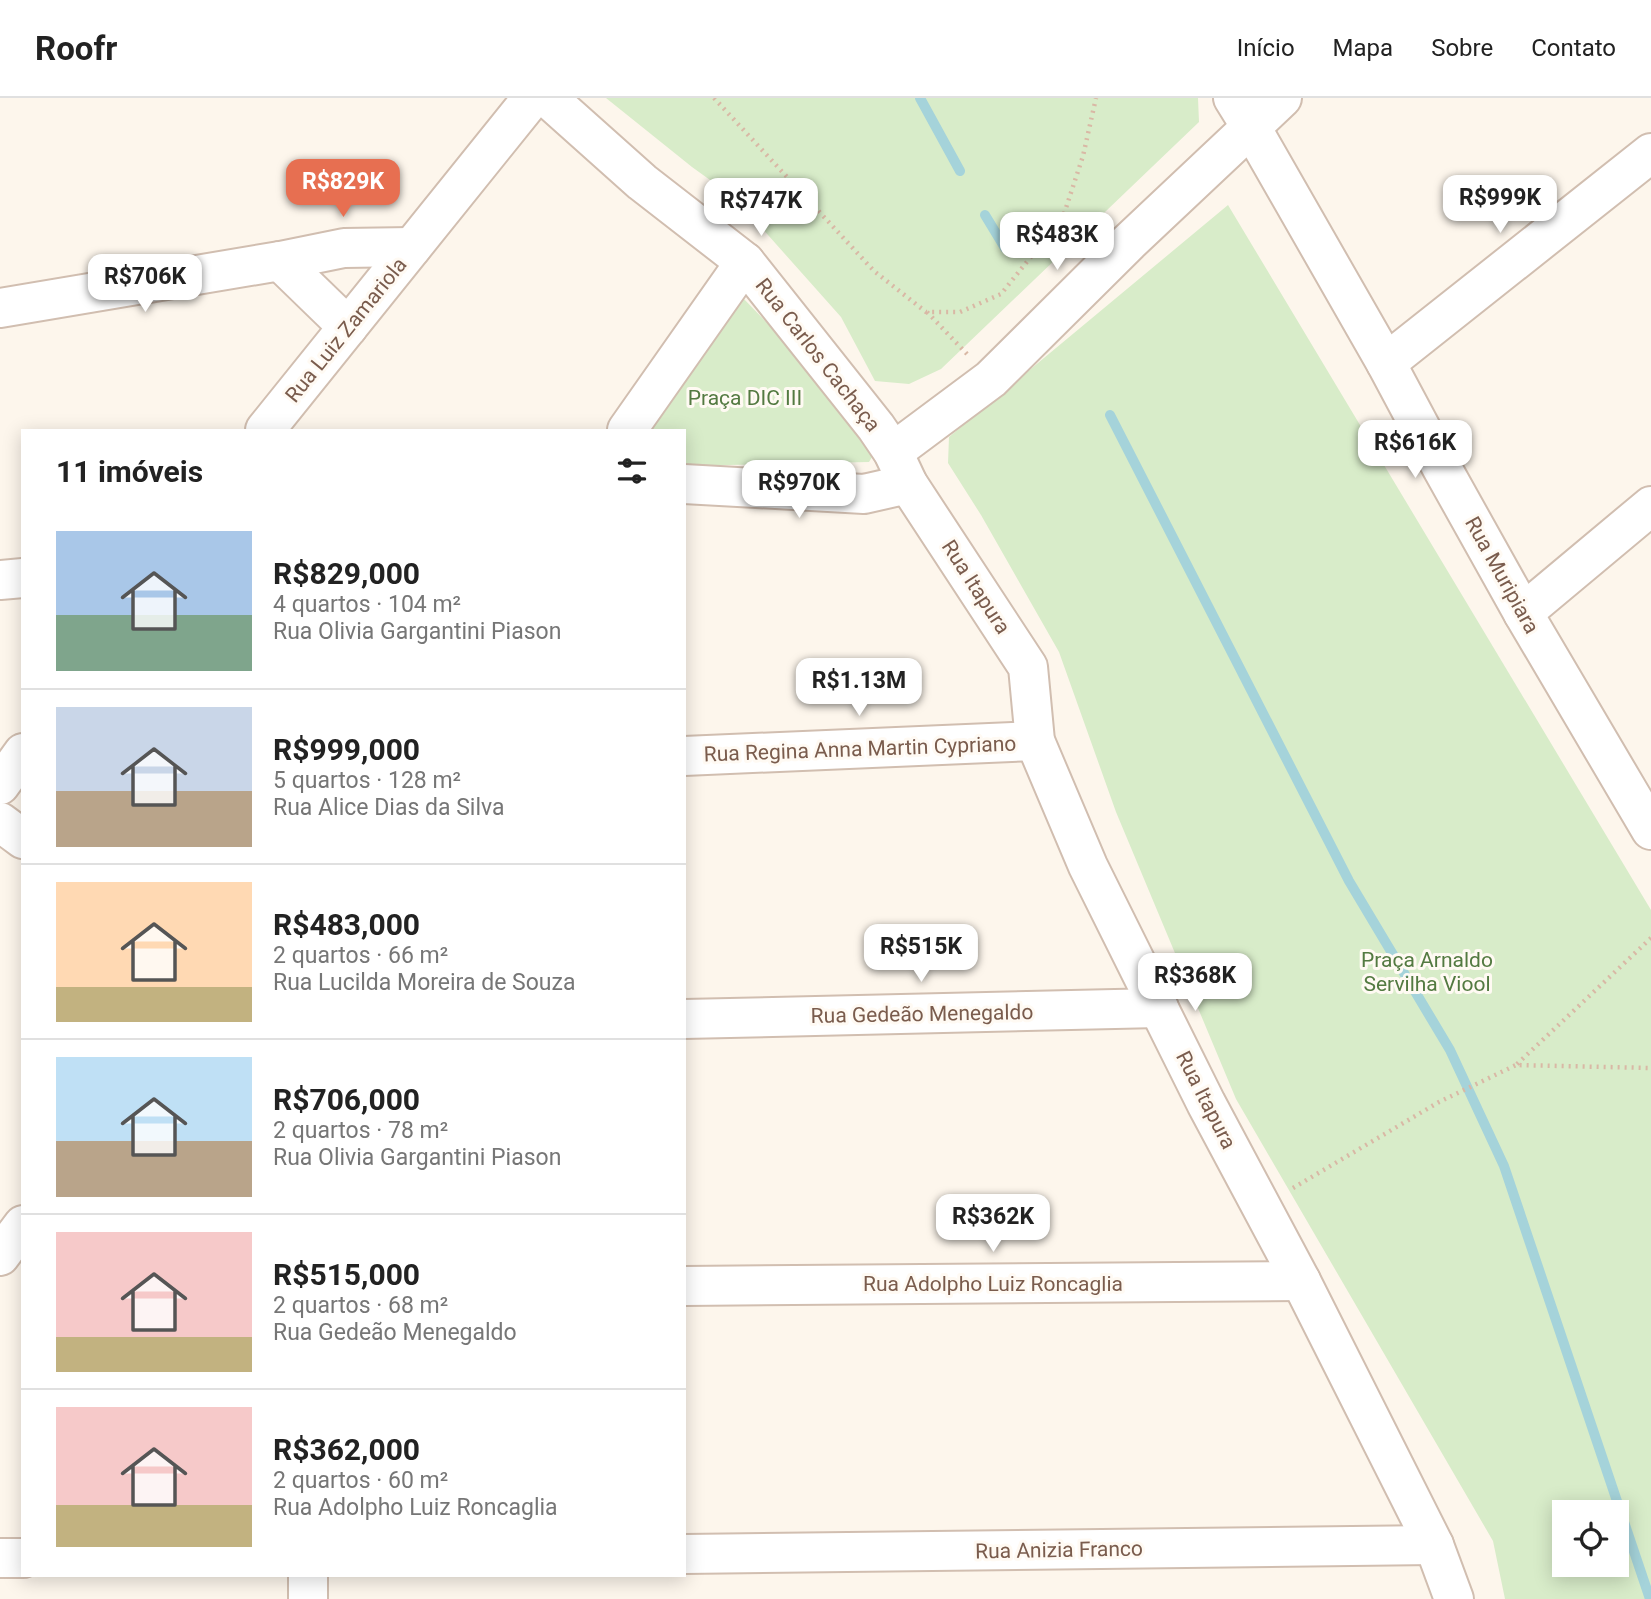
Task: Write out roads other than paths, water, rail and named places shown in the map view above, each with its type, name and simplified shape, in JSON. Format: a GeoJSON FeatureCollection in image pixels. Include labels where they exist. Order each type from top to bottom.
{"type":"FeatureCollection","features":[{"type":"Feature","properties":{"kind":"street","name":"Rua Luiz Zamariola"},"geometry":{"type":"LineString","coordinates":[[266,429],[532,98]]}},
{"type":"Feature","properties":{"kind":"street","name":"Rua Carlos Cachaça"},"geometry":{"type":"LineString","coordinates":[[548,98],[642,182],[745,262],[876,427],[901,468]]}},
{"type":"Feature","properties":{"kind":"street"},"geometry":{"type":"LineString","coordinates":[[686,484],[863,494],[901,468],[1129,242],[1242,112],[1282,98]]}},
{"type":"Feature","properties":{"kind":"street","name":"Rua Muripiara"},"geometry":{"type":"LineString","coordinates":[[1242,112],[1386,363],[1522,613],[1651,830]]}},
{"type":"Feature","properties":{"kind":"street"},"geometry":{"type":"LineString","coordinates":[[1386,363],[1651,152]]}},
{"type":"Feature","properties":{"kind":"street"},"geometry":{"type":"LineString","coordinates":[[0,308],[344,248],[412,247]]}},
{"type":"Feature","properties":{"kind":"street"},"geometry":{"type":"LineString","coordinates":[[280,261],[348,327]]}},
{"type":"Feature","properties":{"kind":"street"},"geometry":{"type":"LineString","coordinates":[[628,429],[745,262]]}},
{"type":"Feature","properties":{"kind":"street","name":"Rua Itapura"},"geometry":{"type":"LineString","coordinates":[[901,468],[1028,667],[1035,741],[1088,866],[1206,1103],[1301,1281],[1434,1545],[1454,1599]]}},
{"type":"Feature","properties":{"kind":"street"},"geometry":{"type":"LineString","coordinates":[[1522,613],[1651,506]]}},
{"type":"Feature","properties":{"kind":"street"},"geometry":{"type":"LineString","coordinates":[[0,580],[21,578]]}},
{"type":"Feature","properties":{"kind":"street","name":"Rua Regina Anna Martin Cypriano"},"geometry":{"type":"LineString","coordinates":[[686,756],[1035,741]]}},
{"type":"Feature","properties":{"kind":"street"},"geometry":{"type":"LineString","coordinates":[[0,785],[21,757]]}},
{"type":"Feature","properties":{"kind":"street"},"geometry":{"type":"LineString","coordinates":[[0,822],[21,838]]}},
{"type":"Feature","properties":{"kind":"street","name":"Rua Gedeão Menegaldo"},"geometry":{"type":"LineString","coordinates":[[686,1019],[1159,1008]]}},
{"type":"Feature","properties":{"kind":"street"},"geometry":{"type":"LineString","coordinates":[[0,1256],[21,1228]]}},
{"type":"Feature","properties":{"kind":"street"},"geometry":{"type":"LineString","coordinates":[[0,1264],[21,1272]]}},
{"type":"Feature","properties":{"kind":"street","name":"Rua Adolpho Luiz Roncaglia"},"geometry":{"type":"LineString","coordinates":[[686,1286],[1301,1281]]}},
{"type":"Feature","properties":{"kind":"street","name":"Rua Anizia Franco"},"geometry":{"type":"LineString","coordinates":[[686,1554],[1434,1545]]}},
{"type":"Feature","properties":{"kind":"street"},"geometry":{"type":"LineString","coordinates":[[0,1558],[21,1558]]}},
{"type":"Feature","properties":{"kind":"street"},"geometry":{"type":"LineString","coordinates":[[308,1577],[308,1599]]}},
{"type":"Feature","properties":{"kind":"waterway"},"geometry":{"type":"LineString","coordinates":[[920,98],[960,171]]}},
{"type":"Feature","properties":{"kind":"waterway"},"geometry":{"type":"LineString","coordinates":[[985,215],[1005,248]]}},
{"type":"Feature","properties":{"kind":"waterway"},"geometry":{"type":"LineString","coordinates":[[1110,415],[1349,881],[1450,1050],[1504,1166],[1650,1599]]}},
{"type":"Feature","properties":{"kind":"park label","name":"Praça DIC III"},"geometry":{"type":"Point","coordinates":[745,398]}},
{"type":"Feature","properties":{"kind":"park label","name":"Praça Arnaldo Servilha Viool"},"geometry":{"type":"Point","coordinates":[1427,972]}}]}
